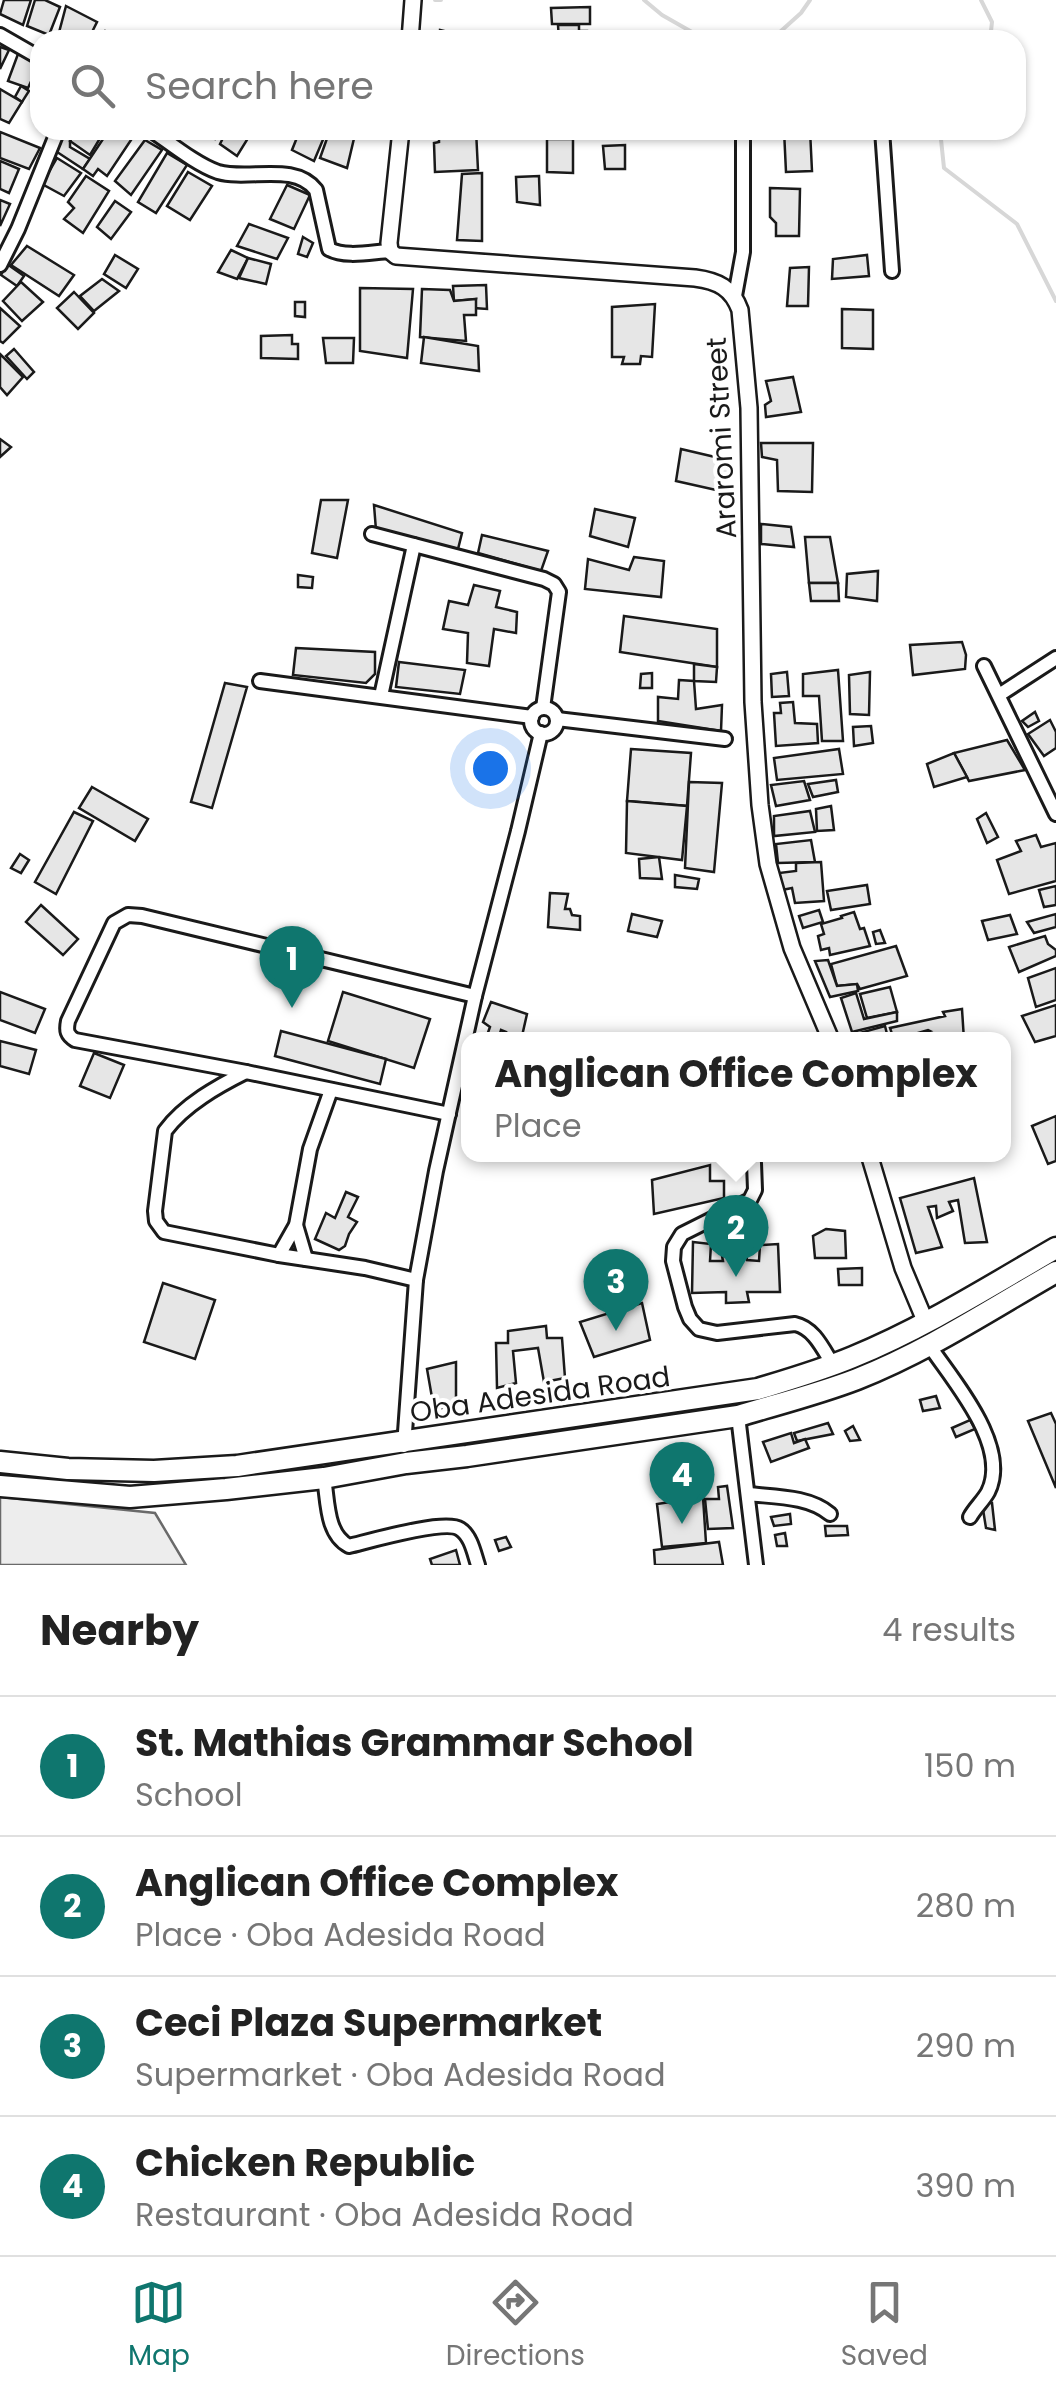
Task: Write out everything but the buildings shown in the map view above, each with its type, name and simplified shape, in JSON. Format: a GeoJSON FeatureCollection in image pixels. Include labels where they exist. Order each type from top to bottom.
{"type":"FeatureCollection","features":[{"type":"Feature","properties":{"kind":"main road","name":"Oba Adesida Road"},"geometry":{"type":"LineString","coordinates":[[0,1462],[68,1469],[154,1471],[405,1452],[758,1388],[834,1365],[926,1322],[1056,1248]]}},
{"type":"Feature","properties":{"kind":"main road","name":"Oba Adesida Road"},"geometry":{"type":"LineString","coordinates":[[0,1486],[130,1497],[226,1489],[324,1478],[405,1452],[467,1456],[738,1416],[859,1378],[929,1345],[1056,1272]]}},
{"type":"Feature","properties":{"kind":"street"},"geometry":{"type":"LineString","coordinates":[[411,30],[413,1]]}},
{"type":"Feature","properties":{"kind":"street"},"geometry":{"type":"LineString","coordinates":[[0,35],[30,52]]}},
{"type":"Feature","properties":{"kind":"street"},"geometry":{"type":"LineString","coordinates":[[0,265],[54,140]]}},
{"type":"Feature","properties":{"kind":"street"},"geometry":{"type":"LineString","coordinates":[[167,140],[218,172],[295,176],[311,183],[329,248],[341,254],[390,250],[399,140]]}},
{"type":"Feature","properties":{"kind":"street"},"geometry":{"type":"LineString","coordinates":[[734,296],[744,252],[742,140]]}},
{"type":"Feature","properties":{"kind":"street"},"geometry":{"type":"LineString","coordinates":[[883,140],[892,271]]}},
{"type":"Feature","properties":{"kind":"street","name":"Araromi Street"},"geometry":{"type":"LineString","coordinates":[[390,250],[396,256],[712,280],[734,296],[740,310],[749,408],[753,702],[760,805],[768,864],[792,948],[827,1032]]}},
{"type":"Feature","properties":{"kind":"street"},"geometry":{"type":"LineString","coordinates":[[260,681],[537,712],[552,710],[557,719],[550,732],[540,733],[533,727],[537,712],[559,592],[554,584],[372,534]]}},
{"type":"Feature","properties":{"kind":"street"},"geometry":{"type":"LineString","coordinates":[[381,696],[414,545]]}},
{"type":"Feature","properties":{"kind":"street"},"geometry":{"type":"LineString","coordinates":[[1000,695],[1056,658]]}},
{"type":"Feature","properties":{"kind":"street"},"geometry":{"type":"LineString","coordinates":[[984,666],[1056,814]]}},
{"type":"Feature","properties":{"kind":"street"},"geometry":{"type":"LineString","coordinates":[[557,719],[725,739]]}},
{"type":"Feature","properties":{"kind":"street"},"geometry":{"type":"LineString","coordinates":[[467,1032],[540,733]]}},
{"type":"Feature","properties":{"kind":"street"},"geometry":{"type":"LineString","coordinates":[[449,1114],[75,1040],[69,1037],[68,1022],[114,923],[128,915],[475,996]]}},
{"type":"Feature","properties":{"kind":"street"},"geometry":{"type":"LineString","coordinates":[[405,1452],[416,1280],[461,1060]]}},
{"type":"Feature","properties":{"kind":"street"},"geometry":{"type":"LineString","coordinates":[[246,1072],[222,1084],[172,1121],[165,1131],[154,1212],[164,1232],[416,1280]]}},
{"type":"Feature","properties":{"kind":"street"},"geometry":{"type":"LineString","coordinates":[[279,1255],[296,1225],[310,1149],[330,1090]]}},
{"type":"Feature","properties":{"kind":"street"},"geometry":{"type":"LineString","coordinates":[[871,1162],[903,1268],[926,1322]]}},
{"type":"Feature","properties":{"kind":"street"},"geometry":{"type":"LineString","coordinates":[[754,1163],[755,1190],[750,1200],[682,1234],[674,1247],[673,1261],[685,1308],[699,1328],[717,1332],[804,1326],[818,1339],[834,1365]]}},
{"type":"Feature","properties":{"kind":"street"},"geometry":{"type":"LineString","coordinates":[[296,1225],[306,1259]]}},
{"type":"Feature","properties":{"kind":"street"},"geometry":{"type":"LineString","coordinates":[[929,1345],[972,1407],[986,1436],[994,1470],[988,1491],[970,1518]]}},
{"type":"Feature","properties":{"kind":"street"},"geometry":{"type":"LineString","coordinates":[[738,1416],[756,1565]]}},
{"type":"Feature","properties":{"kind":"street"},"geometry":{"type":"LineString","coordinates":[[324,1478],[332,1530],[340,1541],[349,1546],[440,1525],[457,1526],[467,1535],[478,1565]]}},
{"type":"Feature","properties":{"kind":"street"},"geometry":{"type":"LineString","coordinates":[[748,1494],[802,1500],[830,1514]]}},
{"type":"Feature","properties":{"kind":"shaded area"},"geometry":{"type":"Polygon","coordinates":[[[0,1497],[155,1513],[186,1565],[0,1565],[0,1497]]]}},
{"type":"Feature","properties":{"kind":"waterway"},"geometry":{"type":"LineString","coordinates":[[435,0],[441,0]]}},
{"type":"Feature","properties":{"kind":"waterway"},"geometry":{"type":"LineString","coordinates":[[644,0],[688,30]]}},
{"type":"Feature","properties":{"kind":"waterway"},"geometry":{"type":"LineString","coordinates":[[782,30],[810,0]]}},
{"type":"Feature","properties":{"kind":"waterway"},"geometry":{"type":"LineString","coordinates":[[981,0],[992,22],[991,30]]}},
{"type":"Feature","properties":{"kind":"waterway"},"geometry":{"type":"LineString","coordinates":[[941,140],[944,168],[1017,224],[1056,301]]}},
{"type":"Feature","properties":{"kind":"place","name":"St. Mathias Grammar School"},"geometry":{"type":"Point","coordinates":[292,1008]}},
{"type":"Feature","properties":{"kind":"place","name":"Anglican Office Complex"},"geometry":{"type":"Point","coordinates":[736,1277]}},
{"type":"Feature","properties":{"kind":"place","name":"Ceci Plaza Supermarket"},"geometry":{"type":"Point","coordinates":[616,1331]}},
{"type":"Feature","properties":{"kind":"place","name":"Chicken Republic"},"geometry":{"type":"Point","coordinates":[682,1524]}}]}
